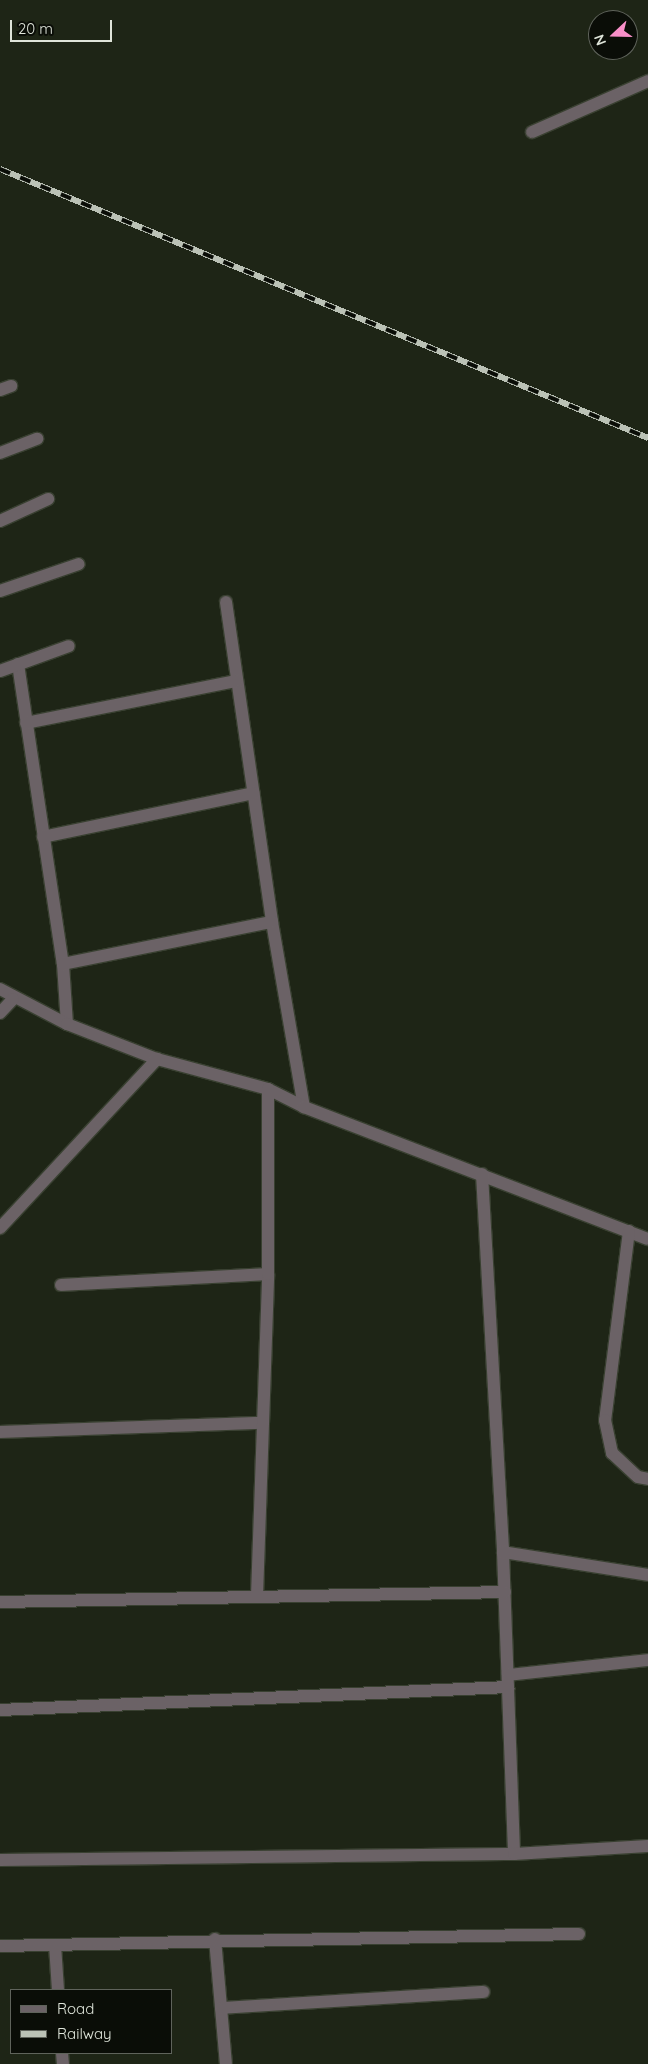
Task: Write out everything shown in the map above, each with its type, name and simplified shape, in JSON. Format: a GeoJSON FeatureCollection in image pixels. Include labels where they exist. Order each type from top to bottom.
{"type":"FeatureCollection","features":[{"type":"Feature","properties":{"kind":"street"},"geometry":{"type":"LineString","coordinates":[[532,132],[648,81]]}},
{"type":"Feature","properties":{"kind":"street"},"geometry":{"type":"LineString","coordinates":[[0,453],[37,439]]}},
{"type":"Feature","properties":{"kind":"street"},"geometry":{"type":"LineString","coordinates":[[0,520],[48,499]]}},
{"type":"Feature","properties":{"kind":"street"},"geometry":{"type":"LineString","coordinates":[[0,591],[79,564]]}},
{"type":"Feature","properties":{"kind":"street"},"geometry":{"type":"LineString","coordinates":[[226,602],[272,922],[304,1107]]}},
{"type":"Feature","properties":{"kind":"street"},"geometry":{"type":"LineString","coordinates":[[0,671],[69,646]]}},
{"type":"Feature","properties":{"kind":"street"},"geometry":{"type":"LineString","coordinates":[[18,664],[63,964],[67,1024]]}},
{"type":"Feature","properties":{"kind":"street"},"geometry":{"type":"LineString","coordinates":[[26,723],[237,681]]}},
{"type":"Feature","properties":{"kind":"street"},"geometry":{"type":"LineString","coordinates":[[43,836],[253,793]]}},
{"type":"Feature","properties":{"kind":"street"},"geometry":{"type":"LineString","coordinates":[[63,964],[272,922]]}},
{"type":"Feature","properties":{"kind":"street"},"geometry":{"type":"LineString","coordinates":[[0,989],[13,999],[67,1024],[158,1059],[268,1089],[304,1107],[482,1174],[648,1240]]}},
{"type":"Feature","properties":{"kind":"street"},"geometry":{"type":"LineString","coordinates":[[0,1013],[13,999]]}},
{"type":"Feature","properties":{"kind":"street"},"geometry":{"type":"LineString","coordinates":[[0,1228],[158,1059]]}},
{"type":"Feature","properties":{"kind":"street"},"geometry":{"type":"LineString","coordinates":[[257,1596],[268,1274],[268,1089]]}},
{"type":"Feature","properties":{"kind":"street"},"geometry":{"type":"LineString","coordinates":[[482,1174],[505,1592],[514,1854]]}},
{"type":"Feature","properties":{"kind":"street"},"geometry":{"type":"LineString","coordinates":[[629,1231],[605,1420],[612,1453],[638,1477],[648,1479]]}},
{"type":"Feature","properties":{"kind":"street"},"geometry":{"type":"LineString","coordinates":[[61,1285],[268,1274]]}},
{"type":"Feature","properties":{"kind":"street"},"geometry":{"type":"LineString","coordinates":[[0,1432],[263,1423]]}},
{"type":"Feature","properties":{"kind":"street"},"geometry":{"type":"LineString","coordinates":[[503,1552],[648,1575]]}},
{"type":"Feature","properties":{"kind":"street"},"geometry":{"type":"LineString","coordinates":[[0,1602],[505,1592]]}},
{"type":"Feature","properties":{"kind":"street"},"geometry":{"type":"LineString","coordinates":[[0,1710],[508,1681],[648,1660]]}},
{"type":"Feature","properties":{"kind":"street"},"geometry":{"type":"LineString","coordinates":[[0,1860],[514,1854],[648,1846]]}},
{"type":"Feature","properties":{"kind":"street"},"geometry":{"type":"LineString","coordinates":[[0,1946],[54,1946],[215,1939],[579,1934]]}},
{"type":"Feature","properties":{"kind":"street"},"geometry":{"type":"LineString","coordinates":[[215,1939],[226,2064]]}},
{"type":"Feature","properties":{"kind":"street"},"geometry":{"type":"LineString","coordinates":[[54,1946],[58,1989]]}},
{"type":"Feature","properties":{"kind":"street"},"geometry":{"type":"LineString","coordinates":[[221,2008],[484,1992]]}},
{"type":"Feature","properties":{"kind":"railway"},"geometry":{"type":"LineString","coordinates":[[0,169],[648,438]]}}]}
